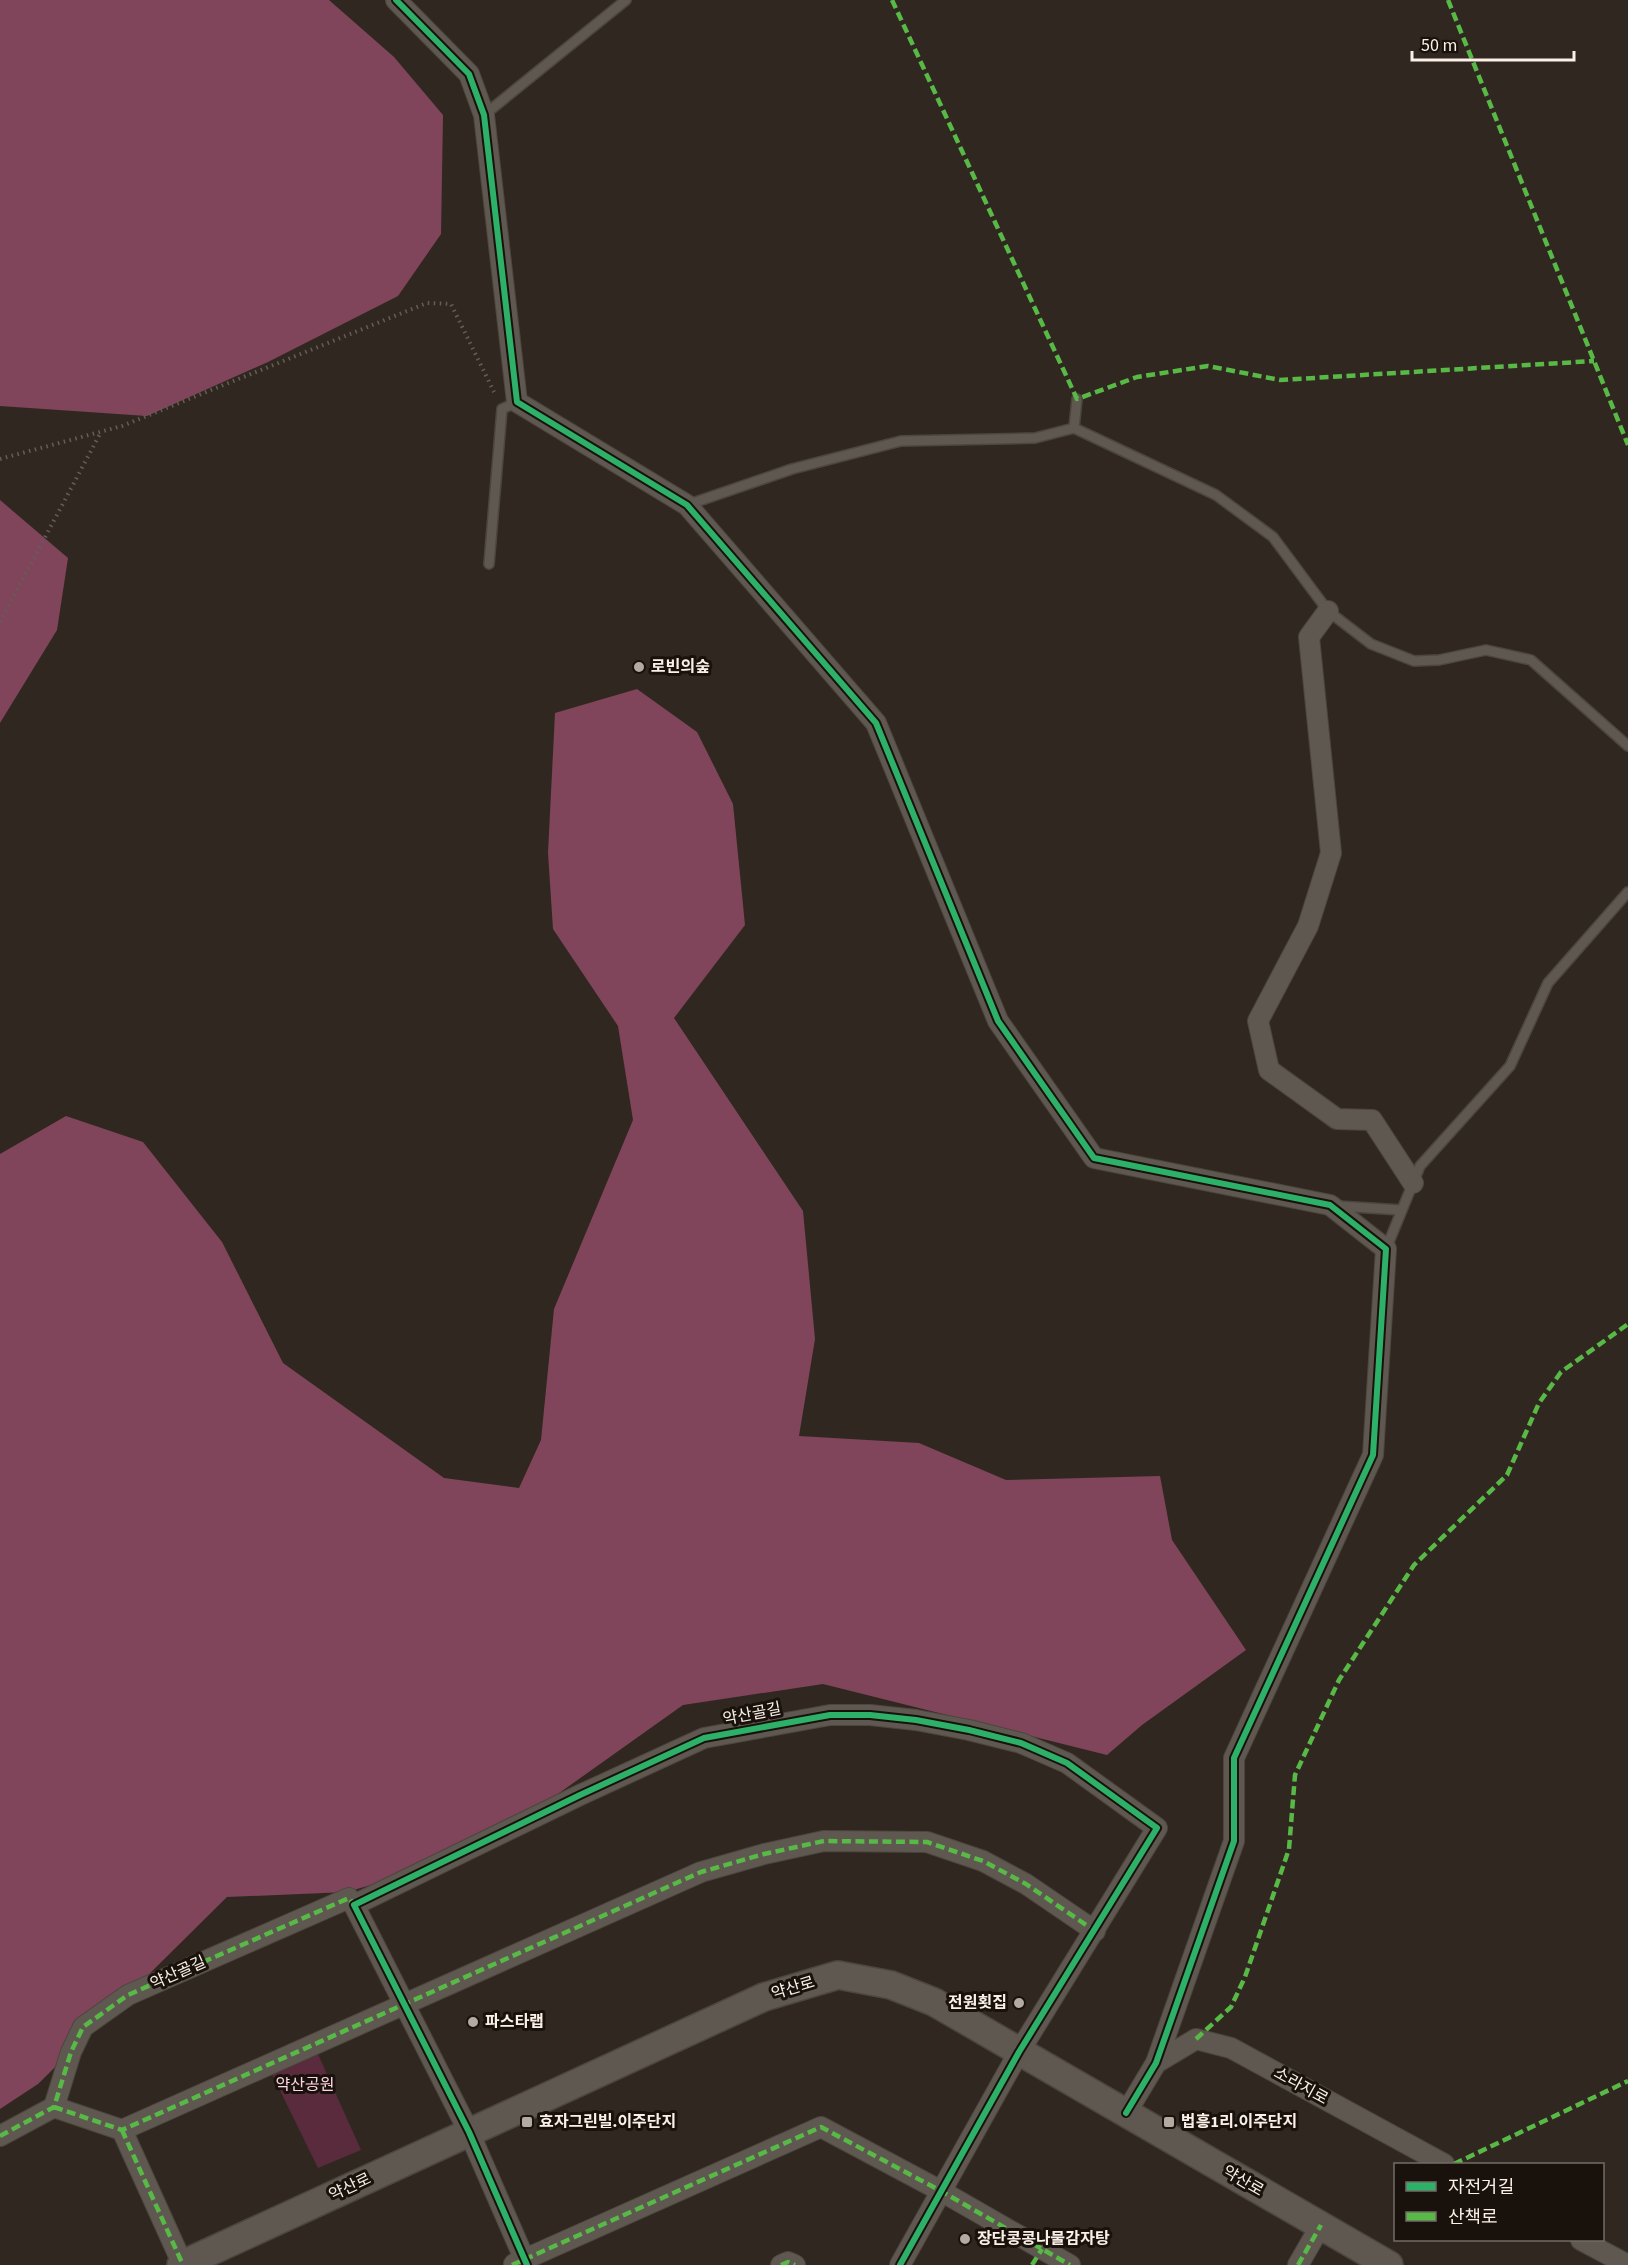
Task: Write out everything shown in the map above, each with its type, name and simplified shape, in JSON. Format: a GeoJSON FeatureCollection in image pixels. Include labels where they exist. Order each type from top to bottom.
{"type":"FeatureCollection","features":[{"type":"Feature","properties":{"kind":"street"},"geometry":{"type":"LineString","coordinates":[[396,0],[469,74],[484,115],[510,405],[687,505],[876,723],[998,1021],[1094,1158],[1330,1205],[1386,1249],[1373,1455],[1234,1758],[1234,1841],[1156,2063],[1126,2113]]}},
{"type":"Feature","properties":{"kind":"street"},"geometry":{"type":"LineString","coordinates":[[1328,611],[1309,637],[1331,853],[1308,926],[1258,1021],[1269,1070],[1337,1119],[1372,1120],[1413,1183]]}},
{"type":"Feature","properties":{"kind":"street","name":"약산골길"},"geometry":{"type":"LineString","coordinates":[[54,2107],[70,2052],[83,2027],[128,1995],[349,1898],[354,1905],[580,1795],[704,1738],[779,1722],[830,1715],[870,1715],[969,1730],[1021,1743],[1067,1763],[1157,1828],[1019,2052],[900,2265]]}},
{"type":"Feature","properties":{"kind":"street"},"geometry":{"type":"LineString","coordinates":[[0,2136],[54,2107],[122,2130],[405,2006],[701,1872],[764,1854],[824,1841],[927,1842],[983,1861],[1017,1879],[1095,1931]]}},
{"type":"Feature","properties":{"kind":"street"},"geometry":{"type":"LineString","coordinates":[[354,1905],[469,2132],[521,2263],[821,2127],[941,2191],[1037,2257],[1070,2265]]}},
{"type":"Feature","properties":{"kind":"street","name":"약산로"},"geometry":{"type":"LineString","coordinates":[[182,2265],[764,1997],[838,1975],[891,1985],[934,2002],[1389,2265]]}},
{"type":"Feature","properties":{"kind":"street","name":"소라지로"},"geometry":{"type":"LineString","coordinates":[[1156,2063],[1196,2039],[1231,2048],[1442,2163]]}},
{"type":"Feature","properties":{"kind":"street"},"geometry":{"type":"LineString","coordinates":[[122,2130],[182,2265]]}},
{"type":"Feature","properties":{"kind":"street"},"geometry":{"type":"LineString","coordinates":[[1298,2265],[1321,2225]]}},
{"type":"Feature","properties":{"kind":"street"},"geometry":{"type":"LineString","coordinates":[[1583,2241],[1628,2265]]}},
{"type":"Feature","properties":{"kind":"street"},"geometry":{"type":"LineString","coordinates":[[781,2265],[788,2262],[795,2265]]}},
{"type":"Feature","properties":{"kind":"lane"},"geometry":{"type":"LineString","coordinates":[[484,115],[626,0]]}},
{"type":"Feature","properties":{"kind":"lane"},"geometry":{"type":"LineString","coordinates":[[1074,428],[1077,399]]}},
{"type":"Feature","properties":{"kind":"lane"},"geometry":{"type":"LineString","coordinates":[[489,564],[510,405]]}},
{"type":"Feature","properties":{"kind":"lane"},"geometry":{"type":"LineString","coordinates":[[687,505],[792,469],[901,441],[1035,438],[1074,428],[1216,495],[1273,537],[1328,611],[1371,644],[1414,661],[1439,660],[1486,650],[1531,660],[1628,746]]}},
{"type":"Feature","properties":{"kind":"lane"},"geometry":{"type":"LineString","coordinates":[[1386,1249],[1420,1166],[1510,1066],[1548,983],[1628,892]]}},
{"type":"Feature","properties":{"kind":"lane"},"geometry":{"type":"LineString","coordinates":[[1330,1205],[1401,1210]]}},
{"type":"Feature","properties":{"kind":"path"},"geometry":{"type":"LineString","coordinates":[[0,459],[122,426],[427,303],[451,304],[510,405]]}},
{"type":"Feature","properties":{"kind":"path"},"geometry":{"type":"LineString","coordinates":[[0,621],[101,432]]}},
{"type":"Feature","properties":{"kind":"green space","name":"약산공원"},"geometry":{"type":"Polygon","coordinates":[[[317,2052],[361,2150],[318,2168],[270,2070],[317,2052]]]}},
{"type":"Feature","properties":{"kind":"shaded area"},"geometry":{"type":"Polygon","coordinates":[[[0,0],[329,0],[394,57],[443,115],[441,234],[398,296],[268,362],[147,416],[0,406],[0,0]]]}},
{"type":"Feature","properties":{"kind":"shaded area"},"geometry":{"type":"Polygon","coordinates":[[[0,500],[68,558],[57,630],[0,723],[0,500]]]}},
{"type":"Feature","properties":{"kind":"shaded area"},"geometry":{"type":"Polygon","coordinates":[[[637,689],[697,732],[733,804],[745,925],[674,1018],[803,1211],[815,1339],[799,1436],[919,1443],[1006,1480],[1160,1476],[1172,1540],[1246,1650],[1142,1725],[1107,1755],[823,1684],[683,1705],[472,1855],[347,1892],[227,1897],[38,2084],[0,2109],[0,1154],[66,1116],[143,1142],[222,1242],[283,1363],[444,1478],[519,1488],[541,1440],[554,1309],[633,1120],[618,1026],[553,929],[548,853],[555,713],[637,689]]]}},
{"type":"Feature","properties":{"kind":"marked path"},"geometry":{"type":"LineString","coordinates":[[892,0],[1077,399],[1137,377],[1208,366],[1280,380],[1594,361]]}},
{"type":"Feature","properties":{"kind":"marked path"},"geometry":{"type":"LineString","coordinates":[[1448,0],[1628,445]]}},
{"type":"Feature","properties":{"kind":"marked path"},"geometry":{"type":"LineString","coordinates":[[1196,2039],[1231,2007],[1245,1977],[1289,1849],[1295,1775],[1339,1680],[1414,1565],[1507,1475],[1539,1403],[1561,1372],[1628,1324]]}},
{"type":"Feature","properties":{"kind":"marked path"},"geometry":{"type":"LineString","coordinates":[[54,2107],[122,2130],[701,1872],[764,1854],[824,1841],[927,1842],[983,1861],[1026,1884],[1095,1931]]}},
{"type":"Feature","properties":{"kind":"marked path"},"geometry":{"type":"LineString","coordinates":[[0,2136],[54,2107],[71,2052],[83,2027],[128,1995],[349,1898],[354,1905]]}},
{"type":"Feature","properties":{"kind":"marked path"},"geometry":{"type":"LineString","coordinates":[[1456,2163],[1628,2081]]}},
{"type":"Feature","properties":{"kind":"marked path"},"geometry":{"type":"LineString","coordinates":[[512,2265],[821,2127],[941,2191],[1070,2265]]}},
{"type":"Feature","properties":{"kind":"marked path"},"geometry":{"type":"LineString","coordinates":[[122,2130],[183,2265]]}},
{"type":"Feature","properties":{"kind":"marked path"},"geometry":{"type":"LineString","coordinates":[[1298,2265],[1321,2225]]}},
{"type":"Feature","properties":{"kind":"marked path"},"geometry":{"type":"LineString","coordinates":[[1032,2265],[1042,2249]]}},
{"type":"Feature","properties":{"kind":"marked path"},"geometry":{"type":"LineString","coordinates":[[781,2265],[788,2262],[795,2265]]}},
{"type":"Feature","properties":{"kind":"cycle path"},"geometry":{"type":"LineString","coordinates":[[396,0],[469,74],[484,115],[517,402],[687,505],[876,723],[998,1021],[1094,1158],[1330,1205],[1386,1249],[1373,1455],[1234,1758],[1234,1841],[1156,2063],[1126,2113]]}},
{"type":"Feature","properties":{"kind":"cycle path"},"geometry":{"type":"LineString","coordinates":[[527,2265],[469,2132],[354,1905],[580,1795],[704,1738],[830,1715],[870,1715],[916,1720],[1021,1743],[1067,1763],[1157,1828],[1019,2052],[900,2265]]}},
{"type":"Feature","properties":{"kind":"place","name":"로빈의숲"},"geometry":{"type":"Point","coordinates":[639,667]}},
{"type":"Feature","properties":{"kind":"place","name":"전원횟집"},"geometry":{"type":"Point","coordinates":[1019,2003]}},
{"type":"Feature","properties":{"kind":"place","name":"파스타랩"},"geometry":{"type":"Point","coordinates":[473,2022]}},
{"type":"Feature","properties":{"kind":"place","name":"효자그린빌.이주단지"},"geometry":{"type":"Point","coordinates":[527,2122]}},
{"type":"Feature","properties":{"kind":"place","name":"법흥1리.이주단지"},"geometry":{"type":"Point","coordinates":[1169,2122]}},
{"type":"Feature","properties":{"kind":"place","name":"장단콩콩나물감자탕"},"geometry":{"type":"Point","coordinates":[965,2239]}}]}
